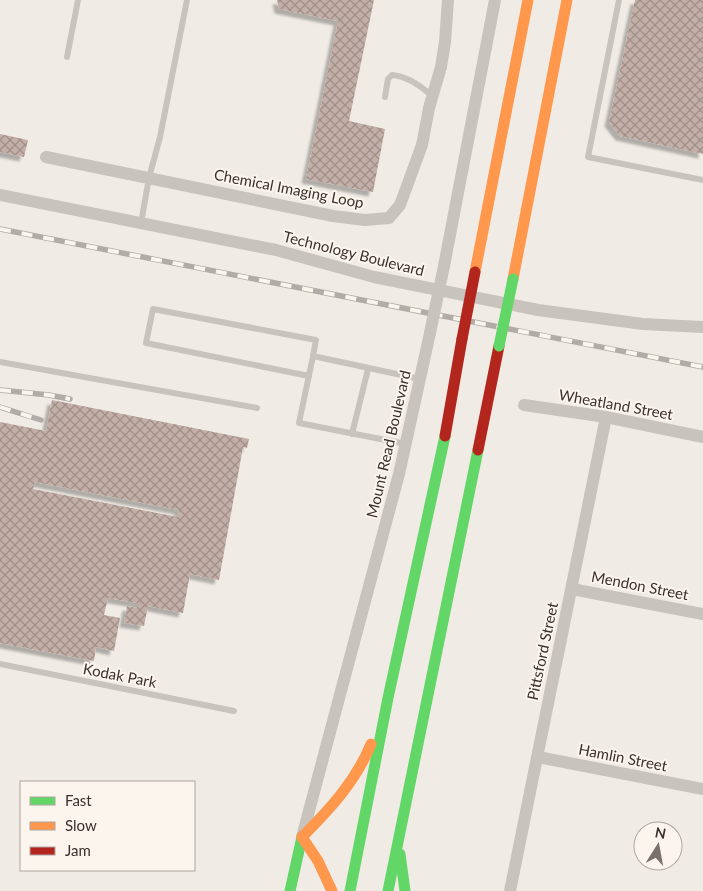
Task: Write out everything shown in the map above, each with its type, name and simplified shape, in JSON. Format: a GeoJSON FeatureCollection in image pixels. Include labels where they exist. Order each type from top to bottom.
{"type":"FeatureCollection","features":[{"type":"Feature","properties":{"kind":"main road"},"geometry":{"type":"LineString","coordinates":[[350,891],[388,698],[442,444],[528,0]]}},
{"type":"Feature","properties":{"kind":"main road"},"geometry":{"type":"LineString","coordinates":[[388,891],[567,0]]}},
{"type":"Feature","properties":{"kind":"main road"},"geometry":{"type":"LineString","coordinates":[[332,891],[318,861],[302,837],[346,790],[364,762],[388,698]]}},
{"type":"Feature","properties":{"kind":"main road","name":"Mount Read Boulevard"},"geometry":{"type":"LineString","coordinates":[[290,891],[302,837]]}},
{"type":"Feature","properties":{"kind":"main road"},"geometry":{"type":"LineString","coordinates":[[398,837],[405,891]]}},
{"type":"Feature","properties":{"kind":"street","name":"Chemical Imaging Loop"},"geometry":{"type":"LineString","coordinates":[[46,157],[333,216],[365,220],[389,218],[400,205],[422,145],[445,42],[448,0]]}},
{"type":"Feature","properties":{"kind":"street","name":"Mount Read Boulevard"},"geometry":{"type":"LineString","coordinates":[[302,837],[406,444],[444,266],[495,0]]}},
{"type":"Feature","properties":{"kind":"street","name":"Technology Boulevard"},"geometry":{"type":"LineString","coordinates":[[0,195],[276,250],[374,277],[538,310],[643,324],[703,327]]}},
{"type":"Feature","properties":{"kind":"street","name":"Wheatland Street"},"geometry":{"type":"LineString","coordinates":[[524,405],[606,417],[703,437]]}},
{"type":"Feature","properties":{"kind":"street","name":"Pittsford Street"},"geometry":{"type":"LineString","coordinates":[[510,891],[606,417]]}},
{"type":"Feature","properties":{"kind":"street","name":"Mendon Street"},"geometry":{"type":"LineString","coordinates":[[572,589],[703,614]]}},
{"type":"Feature","properties":{"kind":"street","name":"Hamlin Street"},"geometry":{"type":"LineString","coordinates":[[538,757],[703,789]]}},
{"type":"Feature","properties":{"kind":"lane"},"geometry":{"type":"LineString","coordinates":[[68,57],[78,0]]}},
{"type":"Feature","properties":{"kind":"lane"},"geometry":{"type":"LineString","coordinates":[[141,223],[187,0]]}},
{"type":"Feature","properties":{"kind":"lane"},"geometry":{"type":"LineString","coordinates":[[618,0],[588,157],[703,180]]}},
{"type":"Feature","properties":{"kind":"lane"},"geometry":{"type":"LineString","coordinates":[[385,97],[388,79],[392,75],[400,75],[426,90],[432,96]]}},
{"type":"Feature","properties":{"kind":"lane"},"geometry":{"type":"LineString","coordinates":[[309,376],[146,343],[152,309],[316,340],[309,376],[299,423],[406,444]]}},
{"type":"Feature","properties":{"kind":"lane"},"geometry":{"type":"LineString","coordinates":[[313,356],[420,379]]}},
{"type":"Feature","properties":{"kind":"lane"},"geometry":{"type":"LineString","coordinates":[[0,362],[256,408]]}},
{"type":"Feature","properties":{"kind":"lane"},"geometry":{"type":"LineString","coordinates":[[352,434],[368,369]]}},
{"type":"Feature","properties":{"kind":"lane","name":"Kodak Park"},"geometry":{"type":"LineString","coordinates":[[0,664],[234,711]]}},
{"type":"Feature","properties":{"kind":"building"},"geometry":{"type":"Polygon","coordinates":[[[277,0],[374,0],[349,121],[385,129],[373,192],[306,179],[338,21],[279,9],[277,0]]]}},
{"type":"Feature","properties":{"kind":"building"},"geometry":{"type":"Polygon","coordinates":[[[635,0],[703,0],[703,154],[620,136],[609,122],[635,0]]]}},
{"type":"Feature","properties":{"kind":"building"},"geometry":{"type":"Polygon","coordinates":[[[0,134],[28,140],[24,157],[0,152],[0,134]]]}},
{"type":"Feature","properties":{"kind":"building"},"geometry":{"type":"Polygon","coordinates":[[[52,400],[249,439],[247,448],[243,447],[219,580],[190,574],[183,613],[148,606],[144,626],[124,623],[127,606],[137,608],[137,603],[108,598],[104,615],[120,618],[114,651],[96,647],[94,661],[0,643],[0,422],[46,431],[52,400]],[[35,482],[33,489],[178,517],[179,510],[35,482]]]}},
{"type":"Feature","properties":{"kind":"railway"},"geometry":{"type":"LineString","coordinates":[[0,229],[703,367]]}},
{"type":"Feature","properties":{"kind":"railway"},"geometry":{"type":"LineString","coordinates":[[0,390],[70,399]]}},
{"type":"Feature","properties":{"kind":"railway"},"geometry":{"type":"LineString","coordinates":[[0,407],[41,420]]}},
{"type":"Feature","properties":{"kind":"traffic: fast"},"geometry":{"type":"LineString","coordinates":[[499,346],[513,279]]}},
{"type":"Feature","properties":{"kind":"traffic: fast"},"geometry":{"type":"LineString","coordinates":[[350,891],[388,698],[445,436]]}},
{"type":"Feature","properties":{"kind":"traffic: fast"},"geometry":{"type":"LineString","coordinates":[[388,891],[478,450]]}},
{"type":"Feature","properties":{"kind":"traffic: fast"},"geometry":{"type":"LineString","coordinates":[[290,891],[302,837]]}},
{"type":"Feature","properties":{"kind":"traffic: fast"},"geometry":{"type":"LineString","coordinates":[[400,854],[405,891]]}},
{"type":"Feature","properties":{"kind":"traffic: slow"},"geometry":{"type":"LineString","coordinates":[[475,272],[528,0]]}},
{"type":"Feature","properties":{"kind":"traffic: slow"},"geometry":{"type":"LineString","coordinates":[[513,279],[567,0]]}},
{"type":"Feature","properties":{"kind":"traffic: slow"},"geometry":{"type":"LineString","coordinates":[[302,837],[350,782],[371,744]]}},
{"type":"Feature","properties":{"kind":"traffic: slow"},"geometry":{"type":"LineString","coordinates":[[302,837],[318,861],[332,891]]}},
{"type":"Feature","properties":{"kind":"traffic: jam"},"geometry":{"type":"LineString","coordinates":[[462,339],[475,272]]}},
{"type":"Feature","properties":{"kind":"traffic: jam"},"geometry":{"type":"LineString","coordinates":[[445,436],[462,339]]}},
{"type":"Feature","properties":{"kind":"traffic: jam"},"geometry":{"type":"LineString","coordinates":[[478,450],[499,346]]}}]}
